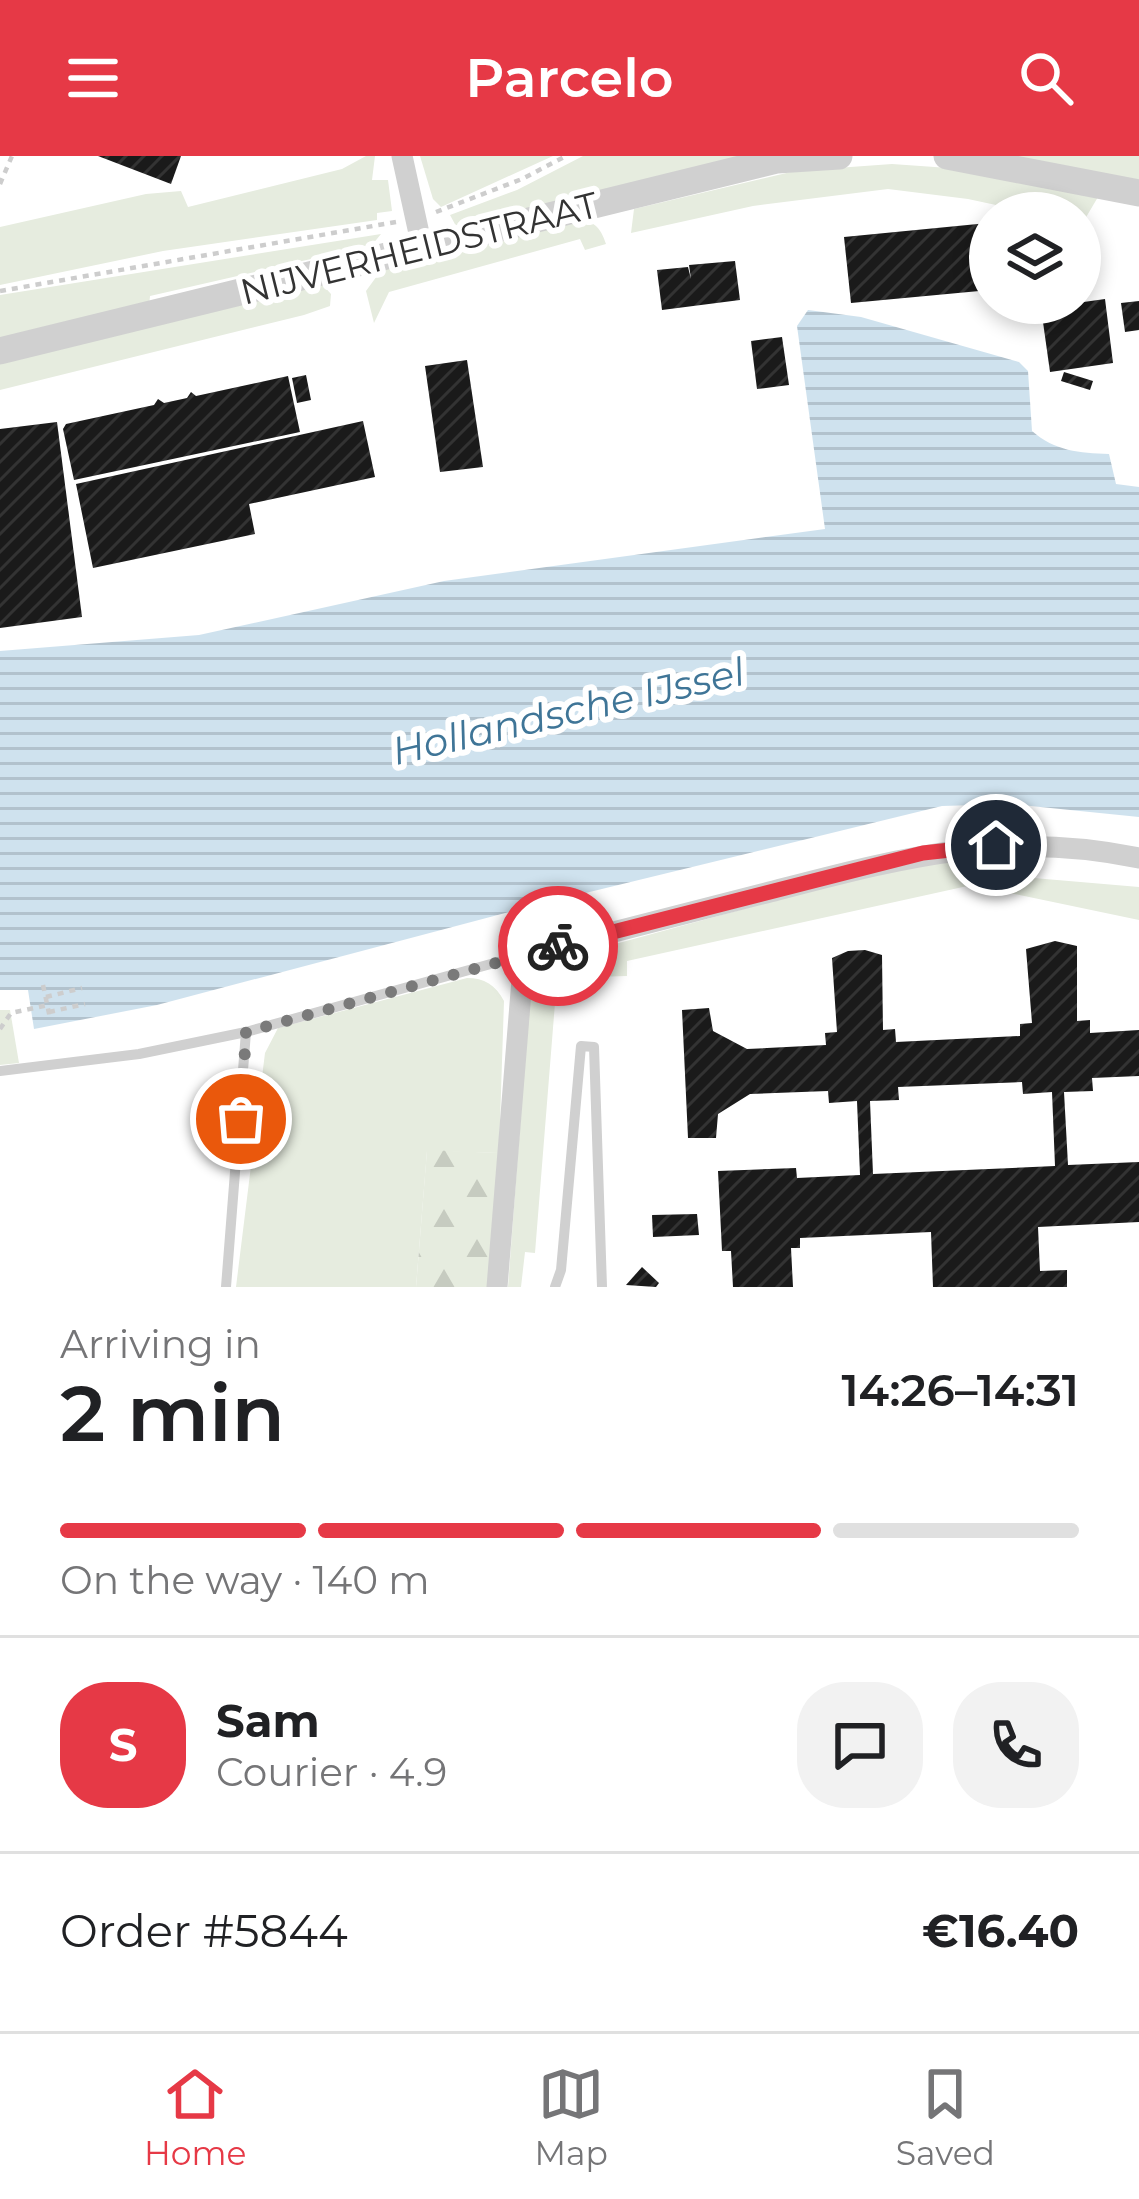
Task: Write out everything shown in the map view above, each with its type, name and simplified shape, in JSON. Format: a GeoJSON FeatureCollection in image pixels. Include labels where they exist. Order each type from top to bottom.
{"type":"FeatureCollection","features":[{"type":"Feature","properties":{"kind":"street"},"geometry":{"type":"LineString","coordinates":[[403,156],[419,233]]}},
{"type":"Feature","properties":{"kind":"street","name":"NIJVERHEIDSTRAAT"},"geometry":{"type":"LineString","coordinates":[[0,351],[419,233],[777,160],[839,156]]}},
{"type":"Feature","properties":{"kind":"street"},"geometry":{"type":"LineString","coordinates":[[947,156],[1139,193]]}},
{"type":"Feature","properties":{"kind":"street"},"geometry":{"type":"LineString","coordinates":[[497,1287],[524,955],[923,853],[996,845],[1108,851],[1139,858]]}},
{"type":"Feature","properties":{"kind":"lane"},"geometry":{"type":"LineString","coordinates":[[0,1071],[139,1054],[246,1032],[524,955]]}},
{"type":"Feature","properties":{"kind":"lane"},"geometry":{"type":"LineString","coordinates":[[226,1287],[246,1032]]}},
{"type":"Feature","properties":{"kind":"lane"},"geometry":{"type":"LineString","coordinates":[[555,1287],[561,1270],[580,1046],[594,1047],[602,1287]]}},
{"type":"Feature","properties":{"kind":"path"},"geometry":{"type":"LineString","coordinates":[[0,184],[12,156]]}},
{"type":"Feature","properties":{"kind":"path","name":"NIJVERHEIDSTRAAT"},"geometry":{"type":"LineString","coordinates":[[0,291],[419,233],[472,200],[566,156]]}},
{"type":"Feature","properties":{"kind":"path"},"geometry":{"type":"LineString","coordinates":[[44,985],[48,1008]]}},
{"type":"Feature","properties":{"kind":"path"},"geometry":{"type":"LineString","coordinates":[[48,1008],[82,988]]}},
{"type":"Feature","properties":{"kind":"path"},"geometry":{"type":"LineString","coordinates":[[0,1028],[10,1013],[85,1004]]}},
{"type":"Feature","properties":{"kind":"green space"},"geometry":{"type":"Polygon","coordinates":[[[375,156],[372,180],[388,180],[392,211],[377,213],[377,220],[163,251],[0,285],[0,227],[146,194],[181,191],[188,207],[342,169],[375,156]]]}},
{"type":"Feature","properties":{"kind":"green space"},"geometry":{"type":"Polygon","coordinates":[[[420,156],[553,156],[441,207],[433,199],[420,156]]]}},
{"type":"Feature","properties":{"kind":"green space"},"geometry":{"type":"Polygon","coordinates":[[[583,156],[753,156],[456,226],[450,215],[517,190],[583,156]]]}},
{"type":"Feature","properties":{"kind":"green space"},"geometry":{"type":"Polygon","coordinates":[[[1014,156],[1139,156],[1139,181],[1014,156]]]}},
{"type":"Feature","properties":{"kind":"green space"},"geometry":{"type":"Polygon","coordinates":[[[892,164],[963,169],[1074,192],[969,192],[969,199],[888,189],[753,206],[631,233],[634,209],[795,171],[892,164]]]}},
{"type":"Feature","properties":{"kind":"green space"},"geometry":{"type":"Polygon","coordinates":[[[575,219],[595,226],[606,244],[585,250],[580,239],[389,292],[374,323],[366,291],[382,269],[575,219]]]}},
{"type":"Feature","properties":{"kind":"green space"},"geometry":{"type":"Polygon","coordinates":[[[381,234],[372,245],[150,296],[149,306],[0,341],[0,295],[381,234]]]}},
{"type":"Feature","properties":{"kind":"green space"},"geometry":{"type":"Polygon","coordinates":[[[321,283],[331,294],[330,306],[304,315],[0,390],[0,359],[321,283]]]}},
{"type":"Feature","properties":{"kind":"green space"},"geometry":{"type":"Polygon","coordinates":[[[998,856],[998,875],[1139,887],[1139,920],[972,885],[627,961],[627,976],[557,978],[535,1253],[525,1252],[521,1287],[508,1287],[531,980],[538,965],[821,888],[950,859],[998,856]]]}},
{"type":"Feature","properties":{"kind":"green space"},"geometry":{"type":"Polygon","coordinates":[[[467,978],[489,984],[504,1001],[499,1153],[427,1151],[416,1287],[236,1287],[265,1053],[278,1028],[467,978]]]}},
{"type":"Feature","properties":{"kind":"green space"},"geometry":{"type":"Polygon","coordinates":[[[0,1010],[10,1010],[19,1063],[0,1065],[0,1010]]]}},
{"type":"Feature","properties":{"kind":"green space"},"geometry":{"type":"Polygon","coordinates":[[[427,1150],[499,1153],[488,1287],[416,1287],[427,1150]]]}},
{"type":"Feature","properties":{"kind":"water","name":"Hollandsche IJssel"},"geometry":{"type":"Polygon","coordinates":[[[808,310],[861,317],[1019,362],[1028,371],[1032,431],[1068,450],[1109,454],[1116,484],[1139,487],[1139,817],[1010,804],[942,806],[528,907],[157,1005],[34,1029],[28,990],[0,990],[0,651],[199,635],[444,581],[825,529],[797,326],[808,310]]]}},
{"type":"Feature","properties":{"kind":"building"},"geometry":{"type":"Polygon","coordinates":[[[98,156],[181,156],[171,184],[98,156]]]}},
{"type":"Feature","properties":{"kind":"building"},"geometry":{"type":"Polygon","coordinates":[[[969,225],[969,292],[851,303],[844,237],[969,225]]]}},
{"type":"Feature","properties":{"kind":"building"},"geometry":{"type":"Polygon","coordinates":[[[735,261],[740,300],[662,310],[657,270],[688,267],[691,279],[689,265],[735,261]]]}},
{"type":"Feature","properties":{"kind":"building"},"geometry":{"type":"Polygon","coordinates":[[[1105,299],[1113,363],[1050,372],[1043,324],[1101,324],[1101,300],[1105,299]]]}},
{"type":"Feature","properties":{"kind":"building"},"geometry":{"type":"Polygon","coordinates":[[[1139,301],[1139,330],[1125,332],[1121,303],[1139,301]]]}},
{"type":"Feature","properties":{"kind":"building"},"geometry":{"type":"Polygon","coordinates":[[[782,337],[789,385],[757,389],[751,341],[782,337]]]}},
{"type":"Feature","properties":{"kind":"building"},"geometry":{"type":"Polygon","coordinates":[[[467,360],[483,467],[440,472],[425,366],[467,360]]]}},
{"type":"Feature","properties":{"kind":"building"},"geometry":{"type":"Polygon","coordinates":[[[1064,372],[1093,381],[1090,390],[1061,381],[1064,372]]]}},
{"type":"Feature","properties":{"kind":"building"},"geometry":{"type":"Polygon","coordinates":[[[306,375],[311,400],[297,403],[292,378],[306,375]]]}},
{"type":"Feature","properties":{"kind":"building"},"geometry":{"type":"Polygon","coordinates":[[[288,376],[300,432],[74,480],[63,429],[66,424],[154,405],[158,399],[164,403],[187,398],[191,392],[196,396],[288,376]]]}},
{"type":"Feature","properties":{"kind":"building"},"geometry":{"type":"Polygon","coordinates":[[[363,421],[375,477],[249,504],[255,534],[93,568],[76,484],[363,421]]]}},
{"type":"Feature","properties":{"kind":"building"},"geometry":{"type":"Polygon","coordinates":[[[57,422],[82,617],[0,628],[0,429],[57,422]]]}},
{"type":"Feature","properties":{"kind":"building"},"geometry":{"type":"Polygon","coordinates":[[[1055,941],[1077,946],[1077,1021],[1090,1020],[1090,1033],[1139,1030],[1139,1076],[1092,1078],[1093,1091],[1064,1092],[1068,1165],[1139,1162],[1139,1222],[1038,1227],[1040,1271],[1067,1270],[1067,1287],[933,1287],[931,1232],[800,1238],[800,1248],[791,1248],[793,1287],[733,1287],[731,1251],[722,1251],[718,1171],[796,1168],[797,1178],[860,1175],[857,1101],[829,1103],[828,1091],[750,1094],[718,1114],[716,1138],[688,1138],[682,1010],[709,1008],[713,1031],[747,1049],[826,1045],[825,1033],[837,1032],[832,958],[865,950],[882,955],[883,1030],[895,1029],[896,1042],[1020,1036],[1020,1024],[1032,1023],[1026,949],[1055,941]],[[1022,1082],[898,1087],[899,1100],[870,1101],[873,1174],[1055,1166],[1052,1092],[1023,1094],[1022,1082]]]}},
{"type":"Feature","properties":{"kind":"building"},"geometry":{"type":"Polygon","coordinates":[[[697,1214],[699,1235],[653,1237],[652,1215],[697,1214]]]}},
{"type":"Feature","properties":{"kind":"building"},"geometry":{"type":"Polygon","coordinates":[[[642,1267],[659,1283],[656,1287],[626,1285],[642,1267]]]}},
{"type":"Feature","properties":{"kind":"way so far"},"geometry":{"type":"LineString","coordinates":[[241,1119],[246,1032],[558,946]]}},
{"type":"Feature","properties":{"kind":"route"},"geometry":{"type":"LineString","coordinates":[[558,946],[923,853],[996,845]]}}]}
